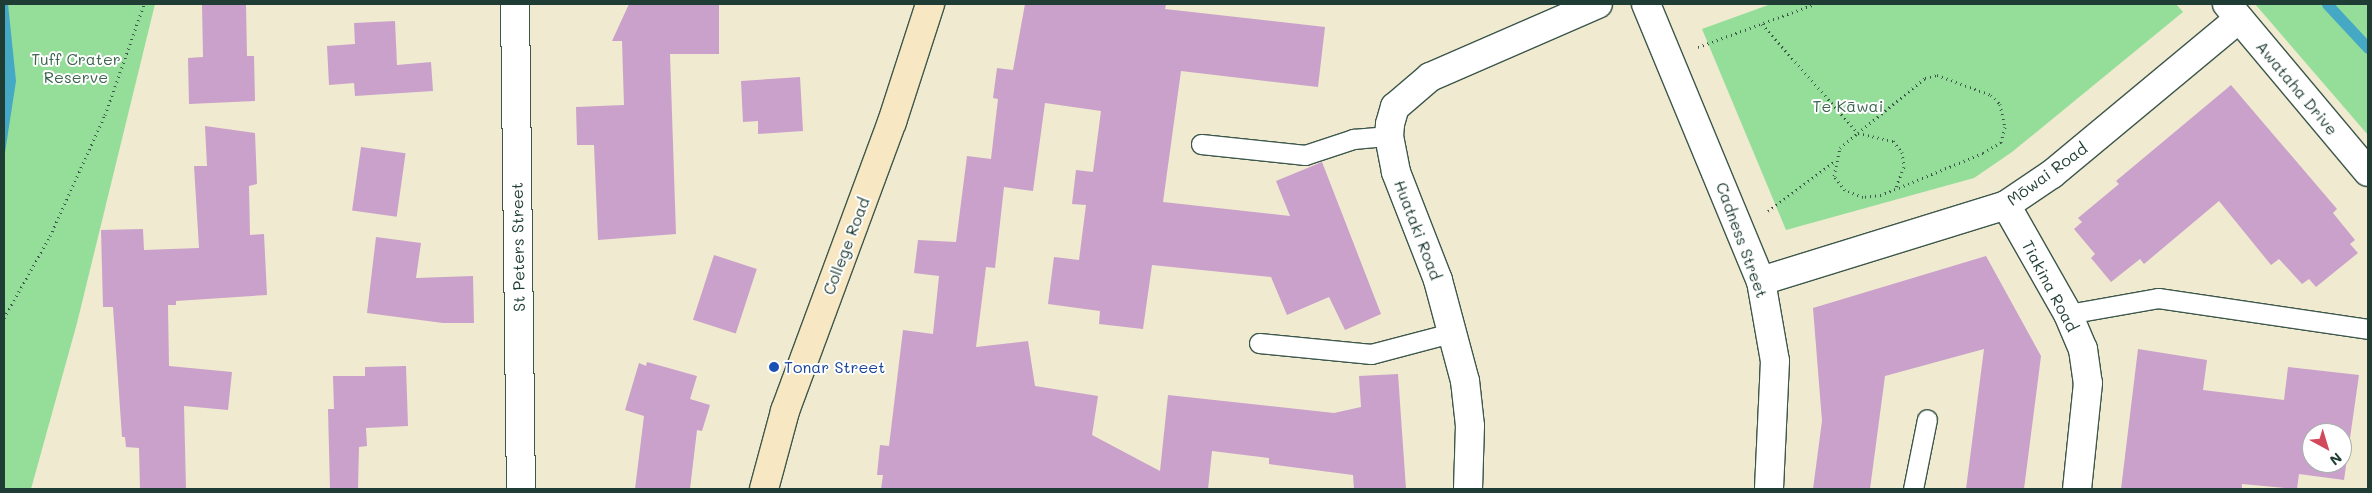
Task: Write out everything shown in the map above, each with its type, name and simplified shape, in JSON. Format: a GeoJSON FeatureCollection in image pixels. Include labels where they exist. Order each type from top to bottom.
{"type":"FeatureCollection","features":[{"type":"Feature","properties":{"kind":"main road","name":"College Road"},"geometry":{"type":"LineString","coordinates":[[764,489],[784,412],[889,131],[930,4]]}},
{"type":"Feature","properties":{"kind":"street","name":"St Peters Street"},"geometry":{"type":"LineString","coordinates":[[515,4],[521,489]]}},
{"type":"Feature","properties":{"kind":"street","name":"Huataki Road"},"geometry":{"type":"LineString","coordinates":[[1468,489],[1470,426],[1465,381],[1455,332],[1438,280],[1402,191],[1389,136],[1395,107],[1430,77],[1598,4]]}},
{"type":"Feature","properties":{"kind":"street","name":"Cadness Street"},"geometry":{"type":"LineString","coordinates":[[1646,4],[1742,231],[1761,281],[1775,361],[1769,489]]}},
{"type":"Feature","properties":{"kind":"street","name":"Awataha Drive"},"geometry":{"type":"LineString","coordinates":[[2233,11],[2368,172]]}},
{"type":"Feature","properties":{"kind":"street","name":"Mōwai Road"},"geometry":{"type":"LineString","coordinates":[[1761,281],[2006,205],[2052,174],[2233,11]]}},
{"type":"Feature","properties":{"kind":"street","name":"Tiakina Road"},"geometry":{"type":"LineString","coordinates":[[2006,205],[2068,314],[2082,350],[2088,383],[2077,489]]}},
{"type":"Feature","properties":{"kind":"lane"},"geometry":{"type":"LineString","coordinates":[[1200,144],[1305,155],[1354,139],[1389,136]]}},
{"type":"Feature","properties":{"kind":"lane"},"geometry":{"type":"LineString","coordinates":[[2068,314],[2158,298],[2368,329]]}},
{"type":"Feature","properties":{"kind":"lane"},"geometry":{"type":"LineString","coordinates":[[1258,343],[1371,354],[1455,332]]}},
{"type":"Feature","properties":{"kind":"lane"},"geometry":{"type":"LineString","coordinates":[[1913,489],[1927,419]]}},
{"type":"Feature","properties":{"kind":"path"},"geometry":{"type":"LineString","coordinates":[[4,318],[50,236],[97,133],[144,4]]}},
{"type":"Feature","properties":{"kind":"path"},"geometry":{"type":"LineString","coordinates":[[1668,58],[1815,4]]}},
{"type":"Feature","properties":{"kind":"path"},"geometry":{"type":"LineString","coordinates":[[1762,24],[1858,133],[1878,135],[1893,141],[1902,152],[1904,167],[1895,189]]}},
{"type":"Feature","properties":{"kind":"path"},"geometry":{"type":"LineString","coordinates":[[1936,75],[1991,95],[2000,104],[2005,127],[2000,142],[1983,153],[1881,196],[1863,197],[1845,190],[1834,176],[1835,160],[1840,148],[1924,78],[1936,75]]}},
{"type":"Feature","properties":{"kind":"path"},"geometry":{"type":"LineString","coordinates":[[1742,231],[1835,160]]}},
{"type":"Feature","properties":{"kind":"green space","name":"Tuff Crater Reserve"},"geometry":{"type":"Polygon","coordinates":[[[4,4],[155,4],[77,323],[31,489],[4,489],[4,4]]]}},
{"type":"Feature","properties":{"kind":"green space","name":"Te Kāwai"},"geometry":{"type":"Polygon","coordinates":[[[1771,4],[2176,4],[2183,12],[2012,152],[1974,178],[1786,230],[1702,29],[1771,4]]]}},
{"type":"Feature","properties":{"kind":"green space"},"geometry":{"type":"Polygon","coordinates":[[[2255,4],[2368,4],[2368,135],[2255,4]]]}},
{"type":"Feature","properties":{"kind":"water"},"geometry":{"type":"Polygon","coordinates":[[[4,4],[8,4],[16,81],[4,159],[4,4]]]}},
{"type":"Feature","properties":{"kind":"building"},"geometry":{"type":"Polygon","coordinates":[[[202,4],[246,4],[247,56],[254,56],[255,101],[189,104],[188,58],[203,57],[202,4]]]}},
{"type":"Feature","properties":{"kind":"building"},"geometry":{"type":"Polygon","coordinates":[[[629,4],[719,4],[719,54],[670,54],[676,234],[598,240],[594,145],[577,145],[576,107],[624,105],[622,41],[612,41],[629,4]]]}},
{"type":"Feature","properties":{"kind":"building"},"geometry":{"type":"Polygon","coordinates":[[[1025,4],[1166,4],[1165,9],[1325,27],[1318,87],[1181,71],[1163,202],[1290,216],[1276,181],[1322,162],[1381,314],[1345,330],[1329,297],[1287,315],[1271,277],[1152,265],[1143,329],[1099,324],[1100,311],[1048,304],[1054,257],[1079,260],[1086,205],[1072,204],[1076,170],[1093,172],[1101,111],[1045,103],[1033,191],[1004,187],[995,268],[986,267],[976,347],[1028,341],[1035,386],[1098,396],[1092,435],[1160,471],[1168,395],[1334,413],[1361,407],[1359,376],[1398,374],[1406,489],[1354,489],[1353,475],[1269,464],[1269,458],[1212,451],[1208,489],[881,489],[883,475],[877,475],[880,445],[889,446],[903,330],[933,334],[939,276],[914,273],[918,240],[956,242],[967,156],[991,159],[998,99],[993,98],[997,68],[1013,70],[1025,4]]]}},
{"type":"Feature","properties":{"kind":"building"},"geometry":{"type":"Polygon","coordinates":[[[395,21],[397,65],[431,62],[433,91],[355,96],[354,83],[329,85],[327,46],[355,44],[354,23],[395,21]]]}},
{"type":"Feature","properties":{"kind":"building"},"geometry":{"type":"Polygon","coordinates":[[[800,77],[803,131],[758,134],[758,121],[743,122],[741,81],[800,77]]]}},
{"type":"Feature","properties":{"kind":"building"},"geometry":{"type":"Polygon","coordinates":[[[2231,85],[2337,209],[2333,213],[2355,240],[2350,244],[2358,253],[2316,287],[2309,279],[2302,284],[2279,259],[2271,265],[2219,201],[2144,264],[2140,259],[2111,282],[2091,258],[2095,254],[2074,229],[2082,222],[2078,218],[2119,184],[2116,181],[2231,85]]]}},
{"type":"Feature","properties":{"kind":"building"},"geometry":{"type":"Polygon","coordinates":[[[205,126],[255,133],[257,184],[249,186],[250,235],[264,234],[267,295],[176,301],[176,305],[168,305],[169,366],[232,372],[228,410],[184,406],[186,489],[140,489],[139,448],[126,447],[125,437],[122,437],[113,307],[103,307],[101,230],[143,229],[144,250],[199,248],[194,166],[207,166],[205,126]]]}},
{"type":"Feature","properties":{"kind":"building"},"geometry":{"type":"Polygon","coordinates":[[[361,147],[406,153],[397,217],[352,210],[361,147]]]}},
{"type":"Feature","properties":{"kind":"building"},"geometry":{"type":"Polygon","coordinates":[[[376,237],[421,243],[416,278],[473,276],[474,323],[443,323],[367,313],[376,237]]]}},
{"type":"Feature","properties":{"kind":"building"},"geometry":{"type":"Polygon","coordinates":[[[714,255],[757,269],[736,334],[693,320],[714,255]]]}},
{"type":"Feature","properties":{"kind":"building"},"geometry":{"type":"Polygon","coordinates":[[[1986,256],[2041,356],[2024,489],[1966,489],[1984,349],[1885,376],[1870,489],[1813,489],[1822,421],[1813,308],[1986,256]]]}},
{"type":"Feature","properties":{"kind":"building"},"geometry":{"type":"Polygon","coordinates":[[[2138,349],[2207,360],[2203,390],[2284,400],[2288,367],[2359,375],[2352,424],[2302,423],[2302,473],[2345,473],[2344,480],[2299,474],[2297,489],[2242,484],[2242,489],[2121,489],[2138,349]]]}},
{"type":"Feature","properties":{"kind":"building"},"geometry":{"type":"Polygon","coordinates":[[[647,362],[697,376],[690,399],[710,405],[702,431],[697,430],[690,489],[635,489],[644,416],[625,410],[639,363],[646,366],[647,362]]]}},
{"type":"Feature","properties":{"kind":"building"},"geometry":{"type":"Polygon","coordinates":[[[406,366],[408,426],[366,428],[367,446],[359,447],[358,489],[330,489],[328,409],[334,409],[333,376],[365,376],[365,367],[406,366]]]}},
{"type":"Feature","properties":{"kind":"waterway"},"geometry":{"type":"LineString","coordinates":[[2327,4],[2368,48]]}},
{"type":"Feature","properties":{"kind":"place","name":"Tonar Street"},"geometry":{"type":"Point","coordinates":[774,367]}}]}
